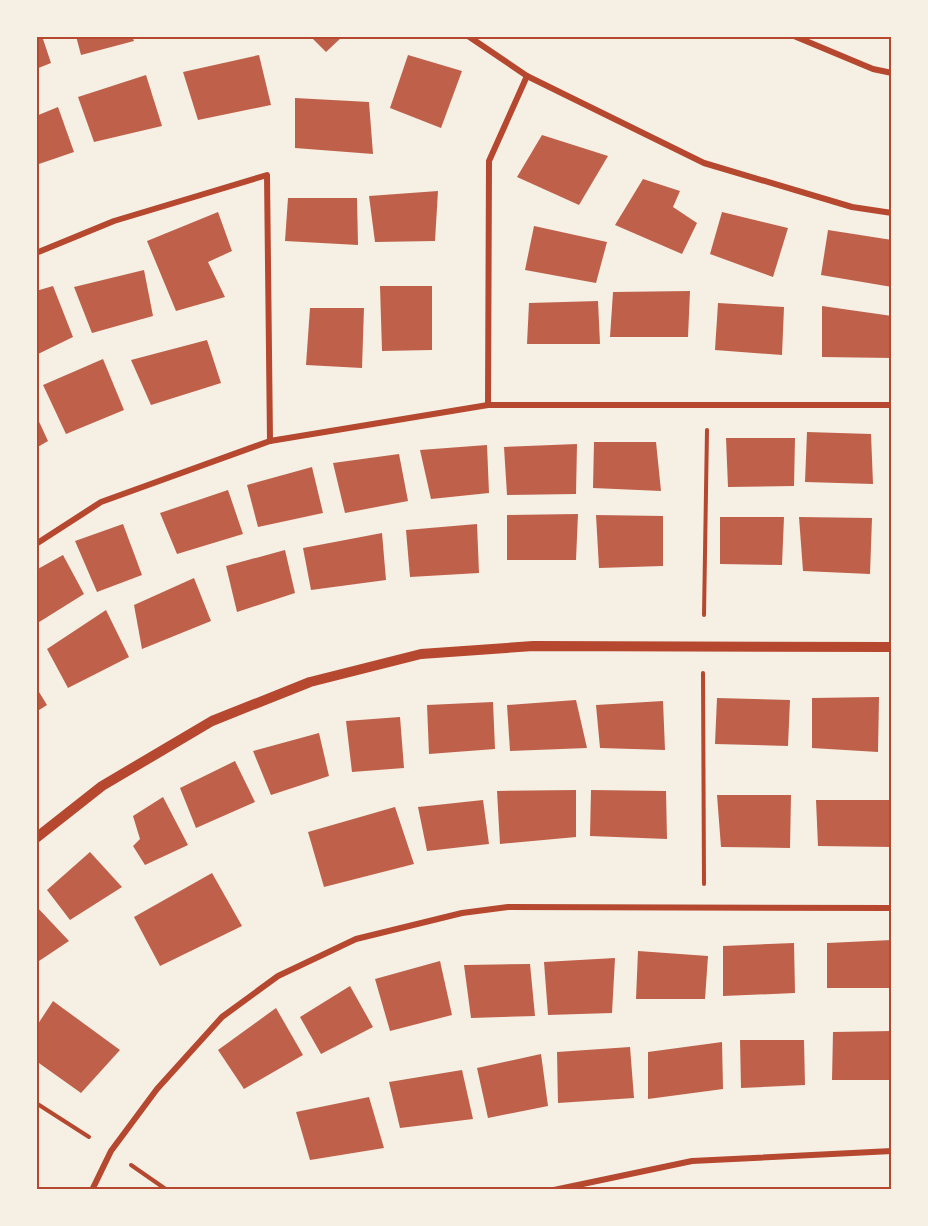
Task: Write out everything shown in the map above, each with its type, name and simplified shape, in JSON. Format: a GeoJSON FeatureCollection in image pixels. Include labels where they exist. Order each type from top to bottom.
{"type":"FeatureCollection","features":[{"type":"Feature","properties":{"kind":"street"},"geometry":{"type":"LineString","coordinates":[[468,36],[527,76],[704,164],[852,207],[892,213]]}},
{"type":"Feature","properties":{"kind":"street"},"geometry":{"type":"LineString","coordinates":[[794,36],[873,69],[892,73]]}},
{"type":"Feature","properties":{"kind":"street"},"geometry":{"type":"LineString","coordinates":[[488,405],[489,161],[527,76]]}},
{"type":"Feature","properties":{"kind":"street"},"geometry":{"type":"LineString","coordinates":[[36,253],[114,221],[267,175],[270,441]]}},
{"type":"Feature","properties":{"kind":"street"},"geometry":{"type":"LineString","coordinates":[[36,544],[101,502],[270,441],[488,405],[892,405]]}},
{"type":"Feature","properties":{"kind":"street"},"geometry":{"type":"LineString","coordinates":[[36,838],[102,786],[212,721],[310,682],[421,654],[533,646],[892,647]]}},
{"type":"Feature","properties":{"kind":"street"},"geometry":{"type":"LineString","coordinates":[[92,1190],[111,1152],[157,1089],[222,1017],[278,976],[356,939],[462,913],[508,907],[892,908]]}},
{"type":"Feature","properties":{"kind":"street"},"geometry":{"type":"LineString","coordinates":[[554,1190],[692,1161],[892,1151]]}},
{"type":"Feature","properties":{"kind":"path"},"geometry":{"type":"LineString","coordinates":[[704,615],[707,405]]}},
{"type":"Feature","properties":{"kind":"path"},"geometry":{"type":"LineString","coordinates":[[703,672],[704,907]]}},
{"type":"Feature","properties":{"kind":"building"},"geometry":{"type":"Polygon","coordinates":[[[36,36],[42,36],[51,63],[36,69],[36,36]]]}},
{"type":"Feature","properties":{"kind":"building"},"geometry":{"type":"Polygon","coordinates":[[[76,36],[132,36],[134,41],[81,55],[76,36]]]}},
{"type":"Feature","properties":{"kind":"building"},"geometry":{"type":"Polygon","coordinates":[[[310,36],[343,36],[326,52],[310,36]]]}},
{"type":"Feature","properties":{"kind":"building"},"geometry":{"type":"Polygon","coordinates":[[[259,55],[271,105],[198,120],[183,72],[259,55]]]}},
{"type":"Feature","properties":{"kind":"building"},"geometry":{"type":"Polygon","coordinates":[[[408,55],[462,71],[441,128],[390,108],[408,55]]]}},
{"type":"Feature","properties":{"kind":"building"},"geometry":{"type":"Polygon","coordinates":[[[146,75],[162,126],[94,142],[78,97],[146,75]]]}},
{"type":"Feature","properties":{"kind":"building"},"geometry":{"type":"Polygon","coordinates":[[[295,98],[369,102],[373,154],[295,148],[295,98]]]}},
{"type":"Feature","properties":{"kind":"building"},"geometry":{"type":"Polygon","coordinates":[[[58,107],[74,152],[36,165],[36,116],[58,107]]]}},
{"type":"Feature","properties":{"kind":"building"},"geometry":{"type":"Polygon","coordinates":[[[542,135],[608,156],[579,205],[517,177],[542,135]]]}},
{"type":"Feature","properties":{"kind":"building"},"geometry":{"type":"Polygon","coordinates":[[[643,179],[680,191],[673,207],[697,223],[682,254],[615,225],[643,179]]]}},
{"type":"Feature","properties":{"kind":"building"},"geometry":{"type":"Polygon","coordinates":[[[438,191],[435,241],[375,242],[369,196],[438,191]]]}},
{"type":"Feature","properties":{"kind":"building"},"geometry":{"type":"Polygon","coordinates":[[[288,198],[357,198],[358,245],[285,241],[288,198]]]}},
{"type":"Feature","properties":{"kind":"building"},"geometry":{"type":"Polygon","coordinates":[[[218,212],[232,251],[208,262],[225,297],[176,311],[147,241],[218,212]]]}},
{"type":"Feature","properties":{"kind":"building"},"geometry":{"type":"Polygon","coordinates":[[[722,212],[788,228],[773,277],[710,254],[722,212]]]}},
{"type":"Feature","properties":{"kind":"building"},"geometry":{"type":"Polygon","coordinates":[[[534,226],[607,242],[596,283],[525,270],[534,226]]]}},
{"type":"Feature","properties":{"kind":"building"},"geometry":{"type":"Polygon","coordinates":[[[828,230],[892,240],[892,287],[821,275],[828,230]]]}},
{"type":"Feature","properties":{"kind":"building"},"geometry":{"type":"Polygon","coordinates":[[[144,270],[153,316],[92,333],[74,287],[144,270]]]}},
{"type":"Feature","properties":{"kind":"building"},"geometry":{"type":"Polygon","coordinates":[[[53,286],[73,337],[36,355],[36,291],[53,286]]]}},
{"type":"Feature","properties":{"kind":"building"},"geometry":{"type":"Polygon","coordinates":[[[380,286],[432,286],[432,350],[382,351],[380,286]]]}},
{"type":"Feature","properties":{"kind":"building"},"geometry":{"type":"Polygon","coordinates":[[[690,291],[688,337],[610,337],[613,292],[690,291]]]}},
{"type":"Feature","properties":{"kind":"building"},"geometry":{"type":"Polygon","coordinates":[[[598,301],[600,344],[527,344],[529,303],[598,301]]]}},
{"type":"Feature","properties":{"kind":"building"},"geometry":{"type":"Polygon","coordinates":[[[718,303],[784,307],[782,355],[715,350],[718,303]]]}},
{"type":"Feature","properties":{"kind":"building"},"geometry":{"type":"Polygon","coordinates":[[[822,306],[892,316],[892,358],[822,357],[822,306]]]}},
{"type":"Feature","properties":{"kind":"building"},"geometry":{"type":"Polygon","coordinates":[[[310,308],[364,308],[362,368],[306,365],[310,308]]]}},
{"type":"Feature","properties":{"kind":"building"},"geometry":{"type":"Polygon","coordinates":[[[207,340],[221,383],[151,405],[131,360],[207,340]]]}},
{"type":"Feature","properties":{"kind":"building"},"geometry":{"type":"Polygon","coordinates":[[[103,359],[124,410],[66,434],[43,385],[103,359]]]}},
{"type":"Feature","properties":{"kind":"building"},"geometry":{"type":"Polygon","coordinates":[[[36,415],[48,441],[36,448],[36,415]]]}},
{"type":"Feature","properties":{"kind":"building"},"geometry":{"type":"Polygon","coordinates":[[[807,432],[871,434],[873,484],[805,482],[807,432]]]}},
{"type":"Feature","properties":{"kind":"building"},"geometry":{"type":"Polygon","coordinates":[[[726,438],[795,438],[794,486],[728,487],[726,438]]]}},
{"type":"Feature","properties":{"kind":"building"},"geometry":{"type":"Polygon","coordinates":[[[594,442],[656,442],[661,491],[593,488],[594,442]]]}},
{"type":"Feature","properties":{"kind":"building"},"geometry":{"type":"Polygon","coordinates":[[[577,444],[576,494],[507,495],[504,447],[577,444]]]}},
{"type":"Feature","properties":{"kind":"building"},"geometry":{"type":"Polygon","coordinates":[[[487,445],[489,493],[431,499],[420,450],[487,445]]]}},
{"type":"Feature","properties":{"kind":"building"},"geometry":{"type":"Polygon","coordinates":[[[399,454],[408,501],[345,513],[333,463],[399,454]]]}},
{"type":"Feature","properties":{"kind":"building"},"geometry":{"type":"Polygon","coordinates":[[[312,467],[323,513],[258,527],[247,485],[312,467]]]}},
{"type":"Feature","properties":{"kind":"building"},"geometry":{"type":"Polygon","coordinates":[[[228,490],[243,534],[177,554],[160,513],[228,490]]]}},
{"type":"Feature","properties":{"kind":"building"},"geometry":{"type":"Polygon","coordinates":[[[578,514],[576,560],[507,560],[507,515],[578,514]]]}},
{"type":"Feature","properties":{"kind":"building"},"geometry":{"type":"Polygon","coordinates":[[[596,515],[663,516],[663,566],[599,568],[596,515]]]}},
{"type":"Feature","properties":{"kind":"building"},"geometry":{"type":"Polygon","coordinates":[[[720,517],[784,517],[782,565],[720,564],[720,517]]]}},
{"type":"Feature","properties":{"kind":"building"},"geometry":{"type":"Polygon","coordinates":[[[799,517],[872,518],[870,574],[803,571],[799,517]]]}},
{"type":"Feature","properties":{"kind":"building"},"geometry":{"type":"Polygon","coordinates":[[[123,524],[142,575],[97,592],[75,541],[123,524]]]}},
{"type":"Feature","properties":{"kind":"building"},"geometry":{"type":"Polygon","coordinates":[[[477,524],[479,573],[410,577],[406,530],[477,524]]]}},
{"type":"Feature","properties":{"kind":"building"},"geometry":{"type":"Polygon","coordinates":[[[382,533],[386,580],[311,590],[303,548],[382,533]]]}},
{"type":"Feature","properties":{"kind":"building"},"geometry":{"type":"Polygon","coordinates":[[[285,550],[295,593],[237,612],[226,566],[285,550]]]}},
{"type":"Feature","properties":{"kind":"building"},"geometry":{"type":"Polygon","coordinates":[[[63,555],[84,594],[36,624],[36,570],[63,555]]]}},
{"type":"Feature","properties":{"kind":"building"},"geometry":{"type":"Polygon","coordinates":[[[194,578],[211,621],[142,649],[134,605],[194,578]]]}},
{"type":"Feature","properties":{"kind":"building"},"geometry":{"type":"Polygon","coordinates":[[[106,610],[129,657],[68,688],[47,649],[106,610]]]}},
{"type":"Feature","properties":{"kind":"building"},"geometry":{"type":"Polygon","coordinates":[[[36,687],[47,705],[36,712],[36,687]]]}},
{"type":"Feature","properties":{"kind":"building"},"geometry":{"type":"Polygon","coordinates":[[[879,697],[878,752],[812,748],[812,698],[879,697]]]}},
{"type":"Feature","properties":{"kind":"building"},"geometry":{"type":"Polygon","coordinates":[[[717,698],[790,700],[788,746],[715,744],[717,698]]]}},
{"type":"Feature","properties":{"kind":"building"},"geometry":{"type":"Polygon","coordinates":[[[576,700],[587,748],[510,751],[507,705],[576,700]]]}},
{"type":"Feature","properties":{"kind":"building"},"geometry":{"type":"Polygon","coordinates":[[[663,701],[665,750],[600,748],[596,705],[663,701]]]}},
{"type":"Feature","properties":{"kind":"building"},"geometry":{"type":"Polygon","coordinates":[[[493,702],[495,749],[429,754],[427,705],[493,702]]]}},
{"type":"Feature","properties":{"kind":"building"},"geometry":{"type":"Polygon","coordinates":[[[400,717],[404,768],[352,772],[346,721],[400,717]]]}},
{"type":"Feature","properties":{"kind":"building"},"geometry":{"type":"Polygon","coordinates":[[[319,733],[329,776],[271,795],[253,751],[319,733]]]}},
{"type":"Feature","properties":{"kind":"building"},"geometry":{"type":"Polygon","coordinates":[[[235,761],[255,802],[196,828],[180,788],[235,761]]]}},
{"type":"Feature","properties":{"kind":"building"},"geometry":{"type":"Polygon","coordinates":[[[576,790],[576,837],[500,844],[497,791],[576,790]]]}},
{"type":"Feature","properties":{"kind":"building"},"geometry":{"type":"Polygon","coordinates":[[[591,790],[666,791],[667,839],[590,836],[591,790]]]}},
{"type":"Feature","properties":{"kind":"building"},"geometry":{"type":"Polygon","coordinates":[[[717,795],[791,795],[790,848],[721,847],[717,795]]]}},
{"type":"Feature","properties":{"kind":"building"},"geometry":{"type":"Polygon","coordinates":[[[163,797],[188,845],[145,865],[133,846],[140,839],[133,816],[163,797]]]}},
{"type":"Feature","properties":{"kind":"building"},"geometry":{"type":"Polygon","coordinates":[[[483,800],[489,844],[427,851],[418,807],[483,800]]]}},
{"type":"Feature","properties":{"kind":"building"},"geometry":{"type":"Polygon","coordinates":[[[816,800],[891,800],[892,847],[818,846],[816,800]]]}},
{"type":"Feature","properties":{"kind":"building"},"geometry":{"type":"Polygon","coordinates":[[[395,807],[414,864],[324,887],[308,832],[395,807]]]}},
{"type":"Feature","properties":{"kind":"building"},"geometry":{"type":"Polygon","coordinates":[[[90,852],[122,887],[70,920],[47,890],[90,852]]]}},
{"type":"Feature","properties":{"kind":"building"},"geometry":{"type":"Polygon","coordinates":[[[212,873],[242,926],[160,966],[134,917],[212,873]]]}},
{"type":"Feature","properties":{"kind":"building"},"geometry":{"type":"Polygon","coordinates":[[[36,906],[69,941],[36,963],[36,906]]]}},
{"type":"Feature","properties":{"kind":"building"},"geometry":{"type":"Polygon","coordinates":[[[892,940],[892,988],[827,988],[827,943],[892,940]]]}},
{"type":"Feature","properties":{"kind":"building"},"geometry":{"type":"Polygon","coordinates":[[[794,943],[795,993],[723,996],[723,946],[794,943]]]}},
{"type":"Feature","properties":{"kind":"building"},"geometry":{"type":"Polygon","coordinates":[[[638,951],[708,956],[705,999],[636,999],[638,951]]]}},
{"type":"Feature","properties":{"kind":"building"},"geometry":{"type":"Polygon","coordinates":[[[615,958],[612,1013],[548,1015],[544,962],[615,958]]]}},
{"type":"Feature","properties":{"kind":"building"},"geometry":{"type":"Polygon","coordinates":[[[440,961],[452,1015],[390,1031],[375,979],[440,961]]]}},
{"type":"Feature","properties":{"kind":"building"},"geometry":{"type":"Polygon","coordinates":[[[530,964],[535,1016],[471,1018],[464,965],[530,964]]]}},
{"type":"Feature","properties":{"kind":"building"},"geometry":{"type":"Polygon","coordinates":[[[350,986],[373,1027],[321,1054],[300,1017],[350,986]]]}},
{"type":"Feature","properties":{"kind":"building"},"geometry":{"type":"Polygon","coordinates":[[[53,1001],[120,1050],[81,1093],[36,1061],[36,1027],[53,1001]]]}},
{"type":"Feature","properties":{"kind":"building"},"geometry":{"type":"Polygon","coordinates":[[[276,1008],[303,1055],[244,1089],[218,1050],[276,1008]]]}},
{"type":"Feature","properties":{"kind":"building"},"geometry":{"type":"Polygon","coordinates":[[[892,1031],[892,1080],[832,1080],[833,1032],[892,1031]]]}},
{"type":"Feature","properties":{"kind":"building"},"geometry":{"type":"Polygon","coordinates":[[[740,1040],[804,1040],[805,1085],[741,1088],[740,1040]]]}},
{"type":"Feature","properties":{"kind":"building"},"geometry":{"type":"Polygon","coordinates":[[[722,1042],[723,1089],[648,1099],[648,1052],[722,1042]]]}},
{"type":"Feature","properties":{"kind":"building"},"geometry":{"type":"Polygon","coordinates":[[[630,1047],[634,1098],[558,1103],[557,1052],[630,1047]]]}},
{"type":"Feature","properties":{"kind":"building"},"geometry":{"type":"Polygon","coordinates":[[[541,1054],[548,1106],[488,1118],[477,1068],[541,1054]]]}},
{"type":"Feature","properties":{"kind":"building"},"geometry":{"type":"Polygon","coordinates":[[[462,1070],[473,1119],[400,1128],[389,1082],[462,1070]]]}},
{"type":"Feature","properties":{"kind":"building"},"geometry":{"type":"Polygon","coordinates":[[[369,1097],[384,1148],[310,1160],[296,1112],[369,1097]]]}}]}
